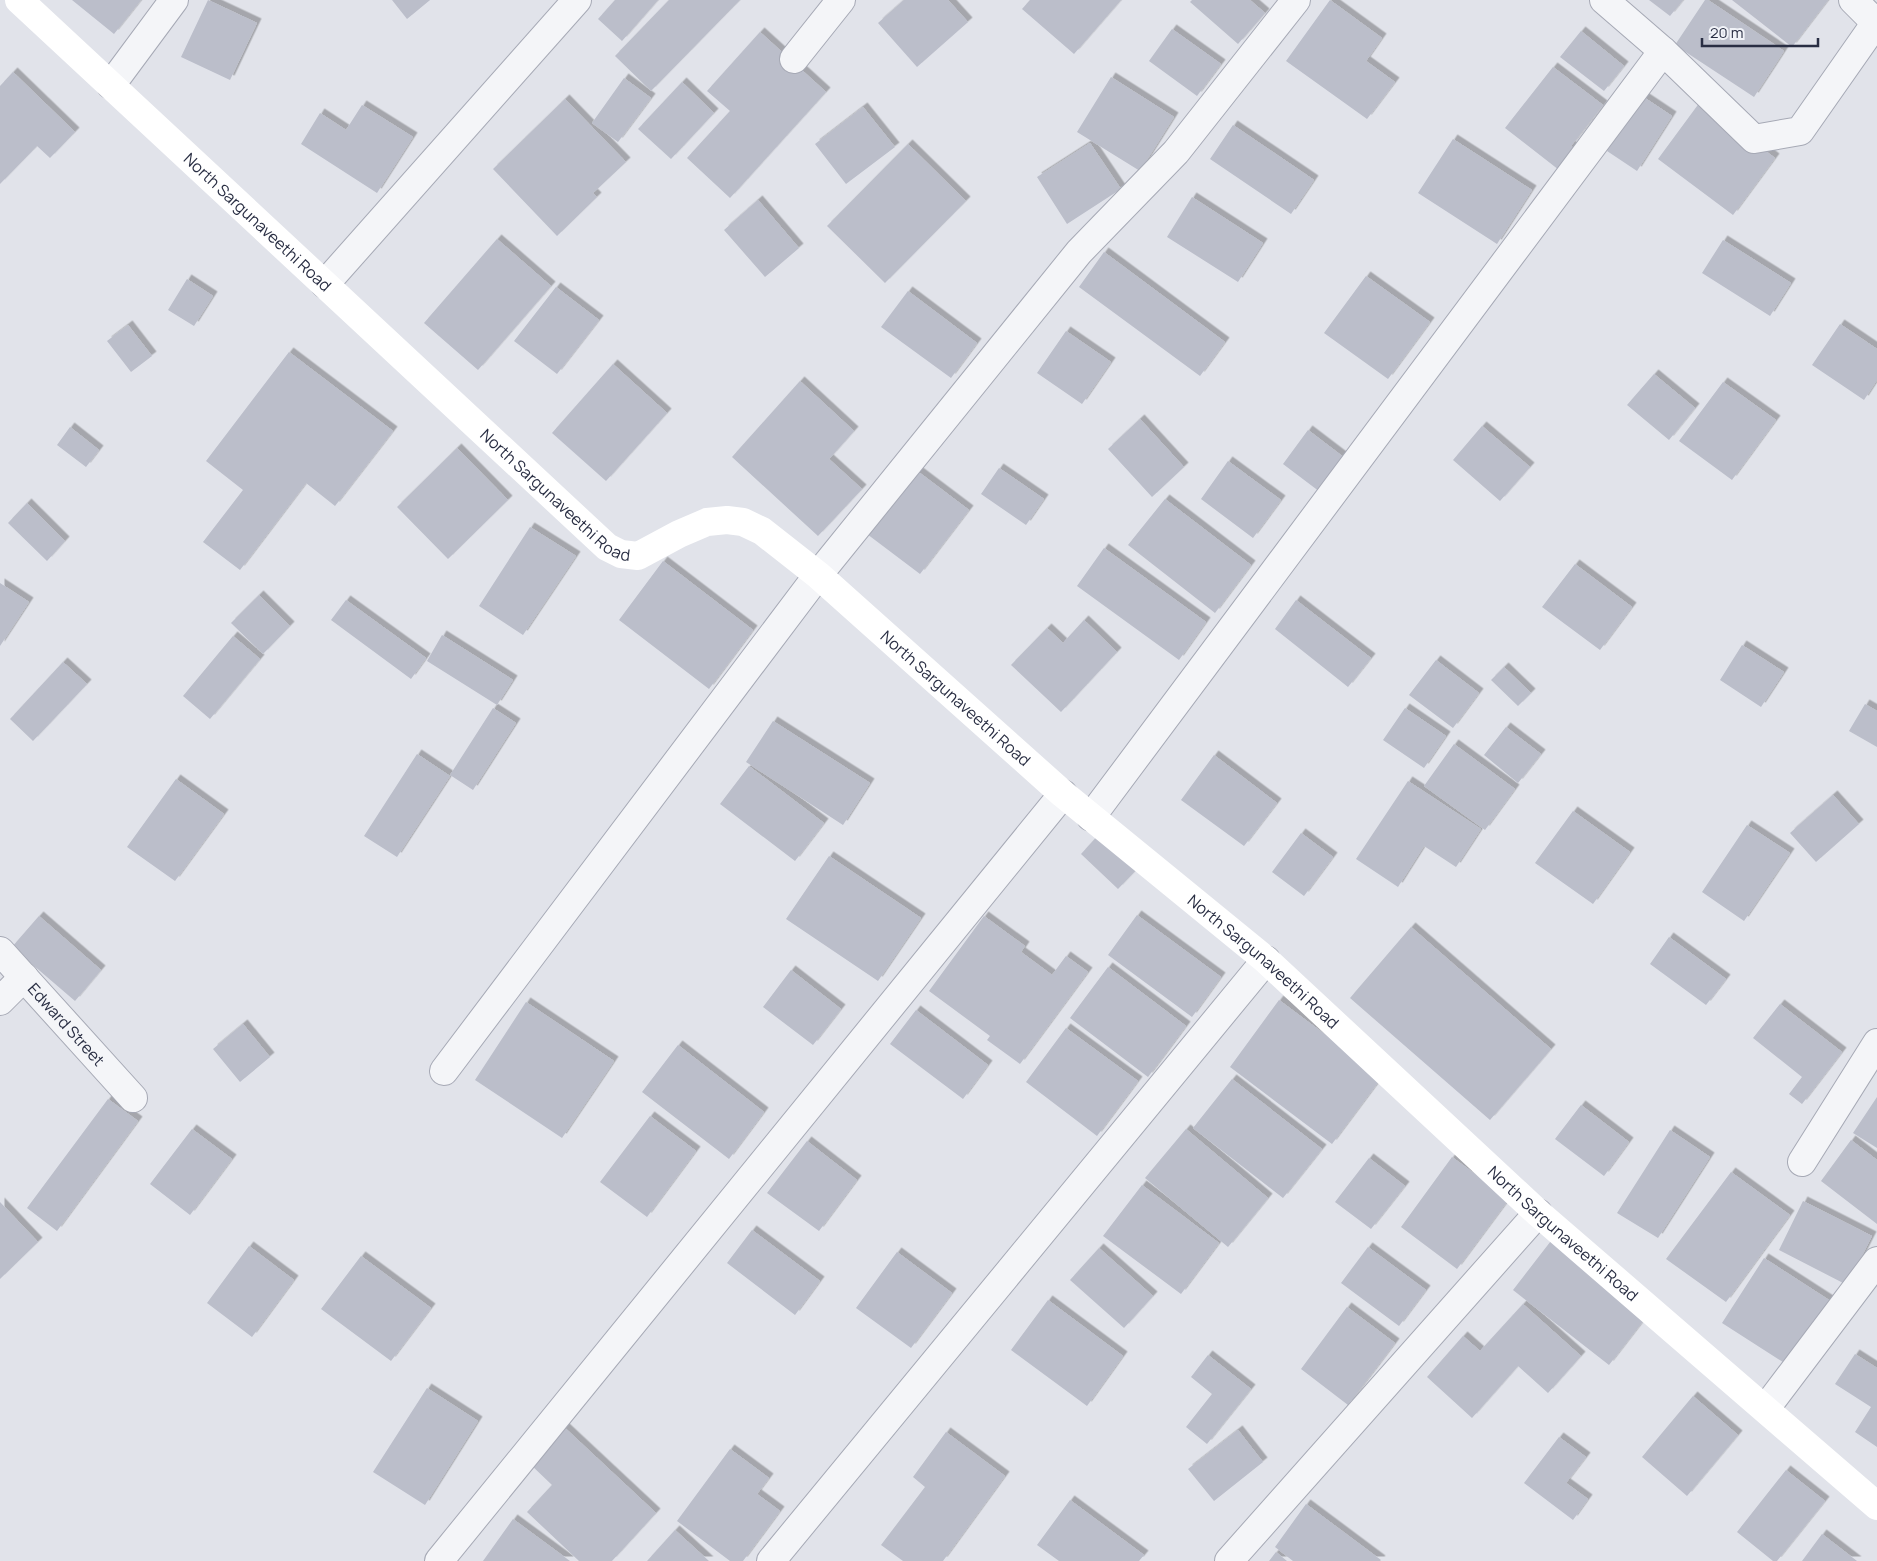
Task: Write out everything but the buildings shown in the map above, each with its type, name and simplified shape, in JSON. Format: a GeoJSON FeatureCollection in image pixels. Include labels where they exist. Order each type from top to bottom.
{"type":"FeatureCollection","features":[{"type":"Feature","properties":{"kind":"street","name":"North Sargunaveethi Road"},"geometry":{"type":"LineString","coordinates":[[19,0],[607,547],[621,554],[638,556],[706,522],[727,520],[743,522],[762,531],[818,575],[1063,794],[1266,960],[1538,1213],[1766,1408],[1877,1506]]}},
{"type":"Feature","properties":{"kind":"street"},"geometry":{"type":"LineString","coordinates":[[111,86],[174,0]]}},
{"type":"Feature","properties":{"kind":"street"},"geometry":{"type":"LineString","coordinates":[[325,284],[577,0]]}},
{"type":"Feature","properties":{"kind":"street"},"geometry":{"type":"LineString","coordinates":[[794,59],[841,0]]}},
{"type":"Feature","properties":{"kind":"street"},"geometry":{"type":"LineString","coordinates":[[444,1071],[818,575],[1079,252],[1176,152],[1296,0]]}},
{"type":"Feature","properties":{"kind":"street"},"geometry":{"type":"LineString","coordinates":[[1604,0],[1663,51],[1754,139],[1800,131],[1877,22],[1852,0]]}},
{"type":"Feature","properties":{"kind":"street"},"geometry":{"type":"LineString","coordinates":[[1091,818],[1663,51]]}},
{"type":"Feature","properties":{"kind":"street"},"geometry":{"type":"LineString","coordinates":[[439,1561],[1063,794]]}},
{"type":"Feature","properties":{"kind":"street","name":"Edward Street"},"geometry":{"type":"LineString","coordinates":[[0,951],[133,1098]]}},
{"type":"Feature","properties":{"kind":"street"},"geometry":{"type":"LineString","coordinates":[[771,1561],[1266,960]]}},
{"type":"Feature","properties":{"kind":"street"},"geometry":{"type":"LineString","coordinates":[[0,1000],[24,977]]}},
{"type":"Feature","properties":{"kind":"street"},"geometry":{"type":"LineString","coordinates":[[1802,1162],[1877,1043]]}},
{"type":"Feature","properties":{"kind":"street"},"geometry":{"type":"LineString","coordinates":[[1228,1561],[1538,1213]]}},
{"type":"Feature","properties":{"kind":"street"},"geometry":{"type":"LineString","coordinates":[[1766,1408],[1877,1261]]}}]}
